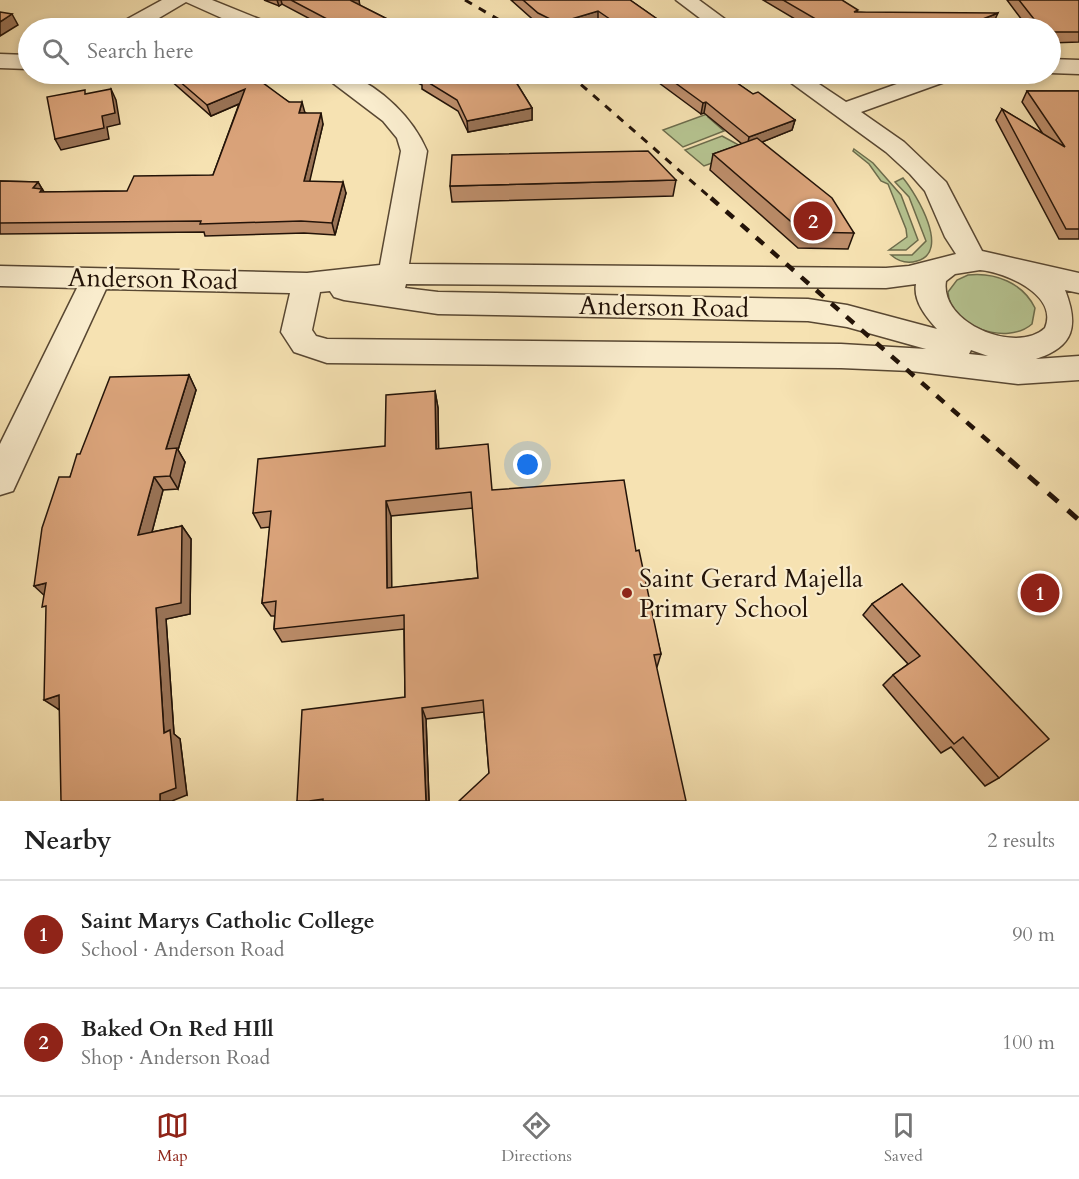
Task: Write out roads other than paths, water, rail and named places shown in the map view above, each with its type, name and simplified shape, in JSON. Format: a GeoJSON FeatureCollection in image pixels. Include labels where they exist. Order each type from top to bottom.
{"type":"FeatureCollection","features":[{"type":"Feature","properties":{"kind":"street"},"geometry":{"type":"LineString","coordinates":[[146,18],[177,0]]}},
{"type":"Feature","properties":{"kind":"street"},"geometry":{"type":"LineString","coordinates":[[194,0],[237,18]]}},
{"type":"Feature","properties":{"kind":"street"},"geometry":{"type":"LineString","coordinates":[[686,0],[712,18]]}},
{"type":"Feature","properties":{"kind":"street"},"geometry":{"type":"LineString","coordinates":[[0,61],[18,62]]}},
{"type":"Feature","properties":{"kind":"street"},"geometry":{"type":"LineString","coordinates":[[1061,66],[1079,67]]}},
{"type":"Feature","properties":{"kind":"street"},"geometry":{"type":"LineString","coordinates":[[347,84],[393,115],[410,135],[414,151],[391,286]]}},
{"type":"Feature","properties":{"kind":"street"},"geometry":{"type":"LineString","coordinates":[[804,84],[902,153],[928,177],[942,196],[959,237],[974,260]]}},
{"type":"Feature","properties":{"kind":"street"},"geometry":{"type":"LineString","coordinates":[[843,111],[917,84]]}},
{"type":"Feature","properties":{"kind":"street"},"geometry":{"type":"LineString","coordinates":[[1018,270],[1049,291],[1061,311],[1062,324],[1057,335],[1028,348],[1001,348],[975,340],[959,332],[941,317],[933,305],[930,288],[935,274],[944,267],[974,260],[996,262],[1018,270],[1079,283]]}},
{"type":"Feature","properties":{"kind":"street","name":"Anderson Road"},"geometry":{"type":"LineString","coordinates":[[0,276],[391,286],[886,278],[916,275],[944,267]]}},
{"type":"Feature","properties":{"kind":"street"},"geometry":{"type":"LineString","coordinates":[[0,480],[97,277]]}},
{"type":"Feature","properties":{"kind":"street"},"geometry":{"type":"LineString","coordinates":[[307,283],[296,332],[305,344],[327,351],[841,356],[911,359],[1018,372],[1079,368]]}},
{"type":"Feature","properties":{"kind":"street","name":"Anderson Road"},"geometry":{"type":"LineString","coordinates":[[391,286],[438,303],[808,310],[847,316],[984,351],[1028,348],[1079,338]]}},
{"type":"Feature","properties":{"kind":"railway"},"geometry":{"type":"LineString","coordinates":[[465,0],[496,18]]}},
{"type":"Feature","properties":{"kind":"railway"},"geometry":{"type":"LineString","coordinates":[[580,84],[713,200]]}},
{"type":"Feature","properties":{"kind":"railway"},"geometry":{"type":"LineString","coordinates":[[711,198],[1011,461]]}},
{"type":"Feature","properties":{"kind":"railway"},"geometry":{"type":"LineString","coordinates":[[1009,459],[1079,520]]}},
{"type":"Feature","properties":{"kind":"place","name":"Baked On Red HIll"},"geometry":{"type":"Point","coordinates":[813,221]}},
{"type":"Feature","properties":{"kind":"place","name":"Saint Gerard Majella Primary School"},"geometry":{"type":"Point","coordinates":[627,593]}},
{"type":"Feature","properties":{"kind":"place","name":"Saint Marys Catholic College"},"geometry":{"type":"Point","coordinates":[1040,593]}}]}
